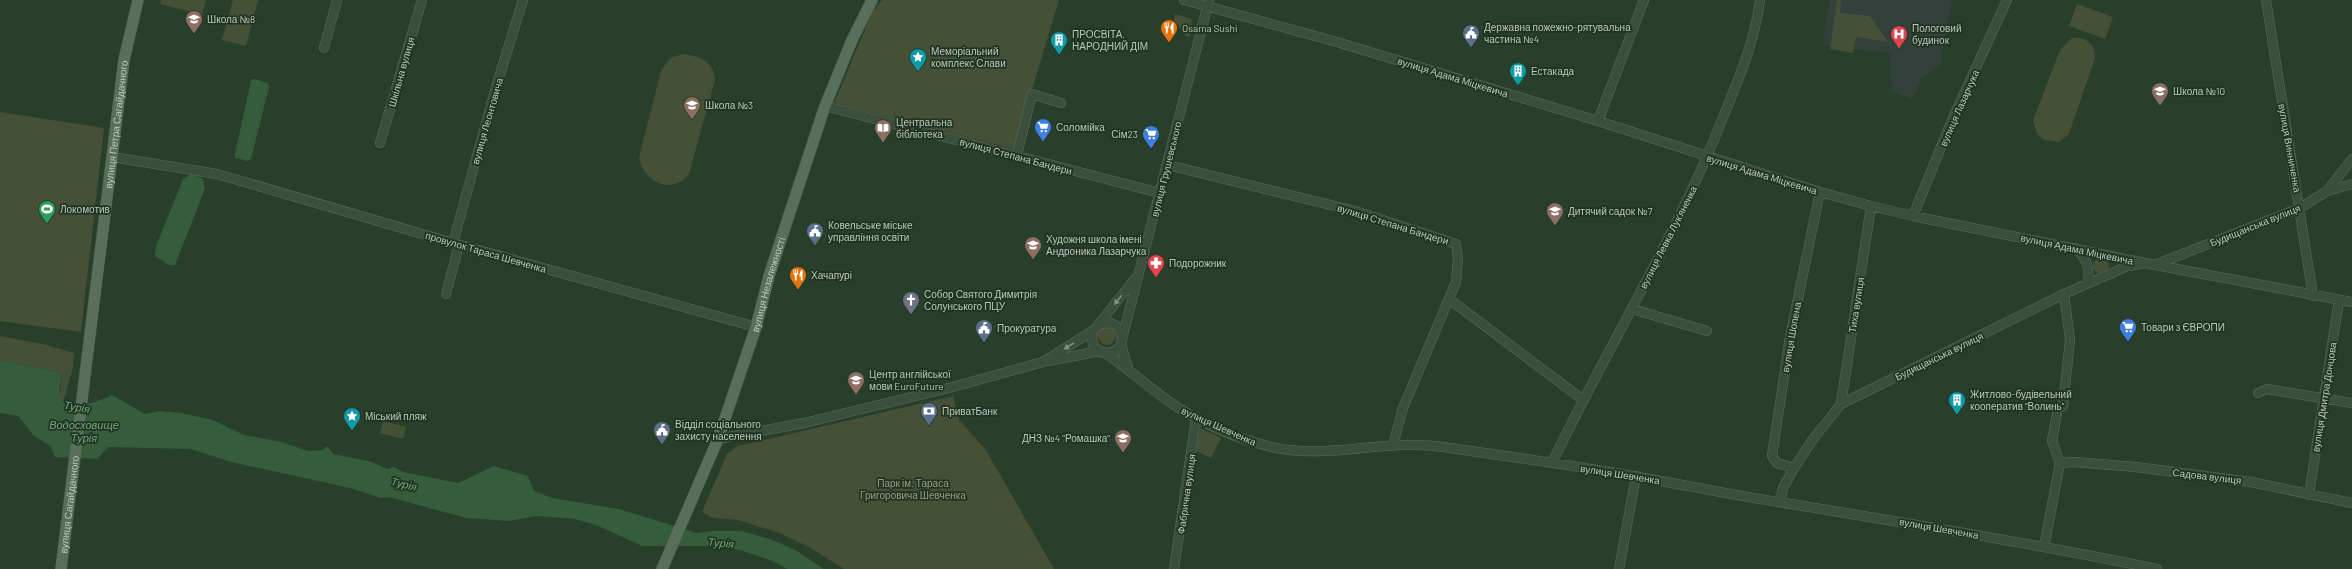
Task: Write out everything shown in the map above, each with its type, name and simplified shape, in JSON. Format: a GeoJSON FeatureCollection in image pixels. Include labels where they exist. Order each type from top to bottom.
{"type":"FeatureCollection","features":[{"type":"Feature","properties":{"kind":"main road","name":"вулиця Петра Сагайдачного"},"geometry":{"type":"LineString","coordinates":[[86,368],[126,48],[138,0]]}},
{"type":"Feature","properties":{"kind":"main road","name":"вулиця Незалежності"},"geometry":{"type":"LineString","coordinates":[[662,569],[697,492],[718,439],[756,327],[769,276],[825,106],[852,40],[872,0]]}},
{"type":"Feature","properties":{"kind":"main road","name":"вулиця Сагайдачного"},"geometry":{"type":"LineString","coordinates":[[61,569],[86,368]]}},
{"type":"Feature","properties":{"kind":"street"},"geometry":{"type":"LineString","coordinates":[[324,48],[337,0]]}},
{"type":"Feature","properties":{"kind":"street","name":"Шкільна вулиця"},"geometry":{"type":"LineString","coordinates":[[380,143],[422,0]]}},
{"type":"Feature","properties":{"kind":"street","name":"вулиця Леонтовича"},"geometry":{"type":"LineString","coordinates":[[446,294],[456,244],[496,87],[523,0]]}},
{"type":"Feature","properties":{"kind":"street","name":"вулиця Адама Міцкевича"},"geometry":{"type":"LineString","coordinates":[[1184,0],[1208,3],[1598,121],[1708,158],[1871,206],[1913,216],[2145,263],[2157,264],[2313,296],[2352,302]]}},
{"type":"Feature","properties":{"kind":"street"},"geometry":{"type":"LineString","coordinates":[[1598,121],[1644,0]]}},
{"type":"Feature","properties":{"kind":"street","name":"вулиця Левка Лукʼяненка"},"geometry":{"type":"LineString","coordinates":[[1552,463],[1582,399],[1632,309],[1708,158],[1747,58],[1760,0]]}},
{"type":"Feature","properties":{"kind":"street","name":"вулиця Лазарчука"},"geometry":{"type":"LineString","coordinates":[[1913,216],[1952,120],[2007,0]]}},
{"type":"Feature","properties":{"kind":"street","name":"вулиця Винниченка"},"geometry":{"type":"LineString","coordinates":[[2266,0],[2313,296]]}},
{"type":"Feature","properties":{"kind":"street","name":"вулиця Грушевського"},"geometry":{"type":"LineString","coordinates":[[1096,328],[1139,273],[1168,165],[1208,3]]}},
{"type":"Feature","properties":{"kind":"street"},"geometry":{"type":"LineString","coordinates":[[1017,155],[1032,94],[1061,103]]}},
{"type":"Feature","properties":{"kind":"street","name":"вулиця Степана Бандери"},"geometry":{"type":"LineString","coordinates":[[825,106],[1160,193]]}},
{"type":"Feature","properties":{"kind":"street","name":"провулок Тараса Шевченка"},"geometry":{"type":"LineString","coordinates":[[112,157],[217,174],[456,244],[756,327]]}},
{"type":"Feature","properties":{"kind":"street"},"geometry":{"type":"LineString","coordinates":[[2327,191],[2352,159]]}},
{"type":"Feature","properties":{"kind":"street","name":"вулиця Степана Бандери"},"geometry":{"type":"LineString","coordinates":[[1168,165],[1354,211],[1456,244],[1458,258],[1456,282],[1403,408],[1393,445]]}},
{"type":"Feature","properties":{"kind":"street","name":"Будищанська вулиця"},"geometry":{"type":"LineString","coordinates":[[2157,264],[2300,208],[2327,191],[2352,184]]}},
{"type":"Feature","properties":{"kind":"street","name":"вулиця Шопена"},"geometry":{"type":"LineString","coordinates":[[1794,468],[1776,463],[1772,456],[1790,337],[1820,192]]}},
{"type":"Feature","properties":{"kind":"street","name":"Тиха вулиця"},"geometry":{"type":"LineString","coordinates":[[1841,404],[1871,206]]}},
{"type":"Feature","properties":{"kind":"street"},"geometry":{"type":"LineString","coordinates":[[2075,248],[2086,258],[2090,270],[2088,283]]}},
{"type":"Feature","properties":{"kind":"street","name":"Будищанська вулиця"},"geometry":{"type":"LineString","coordinates":[[1780,502],[1783,488],[1794,468],[1813,439],[1841,404],[2064,294],[2128,266],[2145,263]]}},
{"type":"Feature","properties":{"kind":"street"},"geometry":{"type":"LineString","coordinates":[[718,439],[804,423],[949,388],[1043,362],[1114,351],[1122,341],[1139,273]]}},
{"type":"Feature","properties":{"kind":"street"},"geometry":{"type":"LineString","coordinates":[[2044,546],[2060,464],[2052,441],[2058,408],[2063,406],[2070,340],[2064,294]]}},
{"type":"Feature","properties":{"kind":"street"},"geometry":{"type":"LineString","coordinates":[[1449,299],[1582,399]]}},
{"type":"Feature","properties":{"kind":"street","name":"вулиця Дмитра Донцова"},"geometry":{"type":"LineString","coordinates":[[2309,494],[2339,300]]}},
{"type":"Feature","properties":{"kind":"street"},"geometry":{"type":"LineString","coordinates":[[1632,309],[1707,331]]}},
{"type":"Feature","properties":{"kind":"street"},"geometry":{"type":"LineString","coordinates":[[1043,362],[1102,324],[1112,323],[1120,329],[1128,368]]}},
{"type":"Feature","properties":{"kind":"street"},"geometry":{"type":"LineString","coordinates":[[1096,328],[1094,344],[1102,352]]}},
{"type":"Feature","properties":{"kind":"street","name":"вулиця Шевченка"},"geometry":{"type":"LineString","coordinates":[[1102,352],[1128,368],[1162,396],[1196,418],[1245,439],[1286,451],[1332,452],[1393,445],[1430,445],[1636,476],[1780,502],[2044,546],[2157,569]]}},
{"type":"Feature","properties":{"kind":"street"},"geometry":{"type":"LineString","coordinates":[[2258,393],[2267,389],[2352,402]]}},
{"type":"Feature","properties":{"kind":"street","name":"Фабрична вулиця"},"geometry":{"type":"LineString","coordinates":[[1174,569],[1196,418]]}},
{"type":"Feature","properties":{"kind":"street","name":"Садова вулиця"},"geometry":{"type":"LineString","coordinates":[[2060,464],[2074,462],[2136,467],[2251,482],[2352,502]]}},
{"type":"Feature","properties":{"kind":"street"},"geometry":{"type":"LineString","coordinates":[[1619,569],[1636,476]]}},
{"type":"Feature","properties":{"kind":"shaded area","name":"Пологовий будинок"},"geometry":{"type":"Polygon","coordinates":[[[1829,0],[1952,0],[1940,65],[1921,79],[1913,99],[1892,92],[1890,53],[1823,45],[1829,0]]]}},
{"type":"Feature","properties":{"kind":"green space"},"geometry":{"type":"Polygon","coordinates":[[[161,0],[206,0],[202,15],[160,4],[161,0]]]}},
{"type":"Feature","properties":{"kind":"green space"},"geometry":{"type":"Polygon","coordinates":[[[233,0],[258,0],[246,46],[222,40],[233,0]]]}},
{"type":"Feature","properties":{"kind":"green space"},"geometry":{"type":"Polygon","coordinates":[[[882,0],[1059,0],[1014,149],[834,103],[872,13],[882,0]]]}},
{"type":"Feature","properties":{"kind":"green space"},"geometry":{"type":"Polygon","coordinates":[[[1837,0],[1841,0],[1840,13],[1870,16],[1888,42],[1856,37],[1853,53],[1830,49],[1837,0]]]}},
{"type":"Feature","properties":{"kind":"green space"},"geometry":{"type":"Polygon","coordinates":[[[2077,4],[2113,17],[2105,39],[2069,26],[2077,4]]]}},
{"type":"Feature","properties":{"kind":"green space"},"geometry":{"type":"Polygon","coordinates":[[[1175,14],[1192,19],[1189,37],[1185,35],[1174,20],[1175,14]]]}},
{"type":"Feature","properties":{"kind":"green space"},"geometry":{"type":"Polygon","coordinates":[[[2072,38],[2081,38],[2089,42],[2094,48],[2095,58],[2069,134],[2059,142],[2044,140],[2037,134],[2033,120],[2060,50],[2072,38]]]}},
{"type":"Feature","properties":{"kind":"green space"},"geometry":{"type":"Polygon","coordinates":[[[683,54],[695,56],[709,64],[715,80],[689,174],[682,181],[667,185],[652,179],[646,173],[641,166],[639,157],[661,71],[670,58],[683,54]]]}},
{"type":"Feature","properties":{"kind":"green space","name":"Локомотив"},"geometry":{"type":"Polygon","coordinates":[[[0,112],[104,128],[81,332],[0,321],[0,112]]]}},
{"type":"Feature","properties":{"kind":"green space"},"geometry":{"type":"Polygon","coordinates":[[[2101,258],[2108,263],[2109,266],[2104,273],[2101,274],[2094,269],[2093,266],[2098,259],[2101,258]]]}},
{"type":"Feature","properties":{"kind":"green space"},"geometry":{"type":"Polygon","coordinates":[[[1107,327],[1113,330],[1116,336],[1113,342],[1107,345],[1101,342],[1098,336],[1101,330],[1107,327]]]}},
{"type":"Feature","properties":{"kind":"green space"},"geometry":{"type":"Polygon","coordinates":[[[0,336],[47,345],[74,353],[73,368],[63,402],[60,398],[62,373],[0,360],[0,336]]]}},
{"type":"Feature","properties":{"kind":"green space","name":"Парк ім. Тараса Григоровича Шевченка"},"geometry":{"type":"Polygon","coordinates":[[[953,396],[959,420],[986,450],[1054,569],[844,569],[807,546],[779,533],[738,520],[714,518],[702,512],[727,454],[738,446],[953,396]]]}},
{"type":"Feature","properties":{"kind":"green space"},"geometry":{"type":"Polygon","coordinates":[[[383,421],[406,427],[403,439],[380,433],[383,421]]]}},
{"type":"Feature","properties":{"kind":"green space"},"geometry":{"type":"Polygon","coordinates":[[[1200,428],[1221,438],[1211,458],[1196,451],[1200,428]]]}},
{"type":"Feature","properties":{"kind":"water"},"geometry":{"type":"Polygon","coordinates":[[[254,79],[268,83],[269,87],[251,159],[248,161],[235,158],[235,154],[251,80],[254,79]]]}},
{"type":"Feature","properties":{"kind":"water"},"geometry":{"type":"Polygon","coordinates":[[[192,174],[203,179],[205,189],[175,265],[169,265],[155,256],[156,246],[183,179],[192,174]]]}},
{"type":"Feature","properties":{"kind":"water","name":"Водосховище Турія"},"geometry":{"type":"Polygon","coordinates":[[[0,360],[62,373],[60,396],[64,403],[69,405],[85,404],[101,400],[112,395],[145,414],[159,411],[181,413],[213,420],[244,435],[282,442],[308,451],[323,450],[327,446],[333,454],[372,462],[387,469],[394,467],[403,472],[458,483],[494,466],[528,476],[534,491],[552,498],[619,509],[697,533],[711,531],[742,531],[773,540],[797,551],[824,569],[787,569],[773,561],[740,550],[708,546],[642,546],[596,525],[575,519],[536,516],[509,521],[466,518],[389,497],[381,498],[350,488],[231,462],[191,449],[108,447],[97,459],[55,457],[50,446],[34,436],[18,416],[0,413],[0,360]]]}},
{"type":"Feature","properties":{"kind":"place","name":"Школа №8"},"geometry":{"type":"Point","coordinates":[194,34]}},
{"type":"Feature","properties":{"kind":"place","name":"Osama Sushi"},"geometry":{"type":"Point","coordinates":[1169,43]}},
{"type":"Feature","properties":{"kind":"place","name":"Державна пожежно-рятувальна частина №4"},"geometry":{"type":"Point","coordinates":[1471,48]}},
{"type":"Feature","properties":{"kind":"place","name":"Пологовий будинок"},"geometry":{"type":"Point","coordinates":[1899,49]}},
{"type":"Feature","properties":{"kind":"place","name":"ПРОСВІТА, НАРОДНИЙ ДІМ"},"geometry":{"type":"Point","coordinates":[1059,55]}},
{"type":"Feature","properties":{"kind":"place","name":"Меморіальний комплекс Слави"},"geometry":{"type":"Point","coordinates":[918,72]}},
{"type":"Feature","properties":{"kind":"place","name":"Естакада"},"geometry":{"type":"Point","coordinates":[1518,86]}},
{"type":"Feature","properties":{"kind":"place","name":"Школа №10"},"geometry":{"type":"Point","coordinates":[2160,106]}},
{"type":"Feature","properties":{"kind":"place","name":"Школа №3"},"geometry":{"type":"Point","coordinates":[692,120]}},
{"type":"Feature","properties":{"kind":"place","name":"Соломійка"},"geometry":{"type":"Point","coordinates":[1043,142]}},
{"type":"Feature","properties":{"kind":"place","name":"Центральна бібліотека"},"geometry":{"type":"Point","coordinates":[883,143]}},
{"type":"Feature","properties":{"kind":"place","name":"Сім23"},"geometry":{"type":"Point","coordinates":[1151,149]}},
{"type":"Feature","properties":{"kind":"place","name":"Локомотив"},"geometry":{"type":"Point","coordinates":[47,224]}},
{"type":"Feature","properties":{"kind":"place","name":"Дитячий садок №7"},"geometry":{"type":"Point","coordinates":[1555,226]}},
{"type":"Feature","properties":{"kind":"place","name":"Ковельське міське управління освіти"},"geometry":{"type":"Point","coordinates":[815,246]}},
{"type":"Feature","properties":{"kind":"place","name":"Художня школа імені Андроника Лазарчука"},"geometry":{"type":"Point","coordinates":[1033,260]}},
{"type":"Feature","properties":{"kind":"place","name":"Подорожник"},"geometry":{"type":"Point","coordinates":[1156,278]}},
{"type":"Feature","properties":{"kind":"place","name":"Хачапурі"},"geometry":{"type":"Point","coordinates":[798,290]}},
{"type":"Feature","properties":{"kind":"place","name":"Собор Святого Димитрія Солунського ПЦУ"},"geometry":{"type":"Point","coordinates":[911,315]}},
{"type":"Feature","properties":{"kind":"place","name":"Товари з ЄВРОПИ"},"geometry":{"type":"Point","coordinates":[2128,342]}},
{"type":"Feature","properties":{"kind":"place","name":"Прокуратура"},"geometry":{"type":"Point","coordinates":[984,343]}},
{"type":"Feature","properties":{"kind":"place","name":"Центр англійської мови EuroFuture"},"geometry":{"type":"Point","coordinates":[856,395]}},
{"type":"Feature","properties":{"kind":"place","name":"Житлово-будівельний кооператив \"Волинь\""},"geometry":{"type":"Point","coordinates":[1957,415]}},
{"type":"Feature","properties":{"kind":"place","name":"ПриватБанк"},"geometry":{"type":"Point","coordinates":[929,426]}},
{"type":"Feature","properties":{"kind":"place","name":"Міський пляж"},"geometry":{"type":"Point","coordinates":[352,431]}},
{"type":"Feature","properties":{"kind":"place","name":"Відділ соціального захисту населення"},"geometry":{"type":"Point","coordinates":[662,445]}},
{"type":"Feature","properties":{"kind":"place","name":"ДНЗ №4 \"Ромашка\""},"geometry":{"type":"Point","coordinates":[1123,453]}},
{"type":"Feature","properties":{"kind":"water label","name":"Турія"},"geometry":{"type":"Point","coordinates":[77,407]}},
{"type":"Feature","properties":{"kind":"water label","name":"Турія"},"geometry":{"type":"Point","coordinates":[404,484]}},
{"type":"Feature","properties":{"kind":"water label","name":"Турія"},"geometry":{"type":"Point","coordinates":[721,543]}}]}
